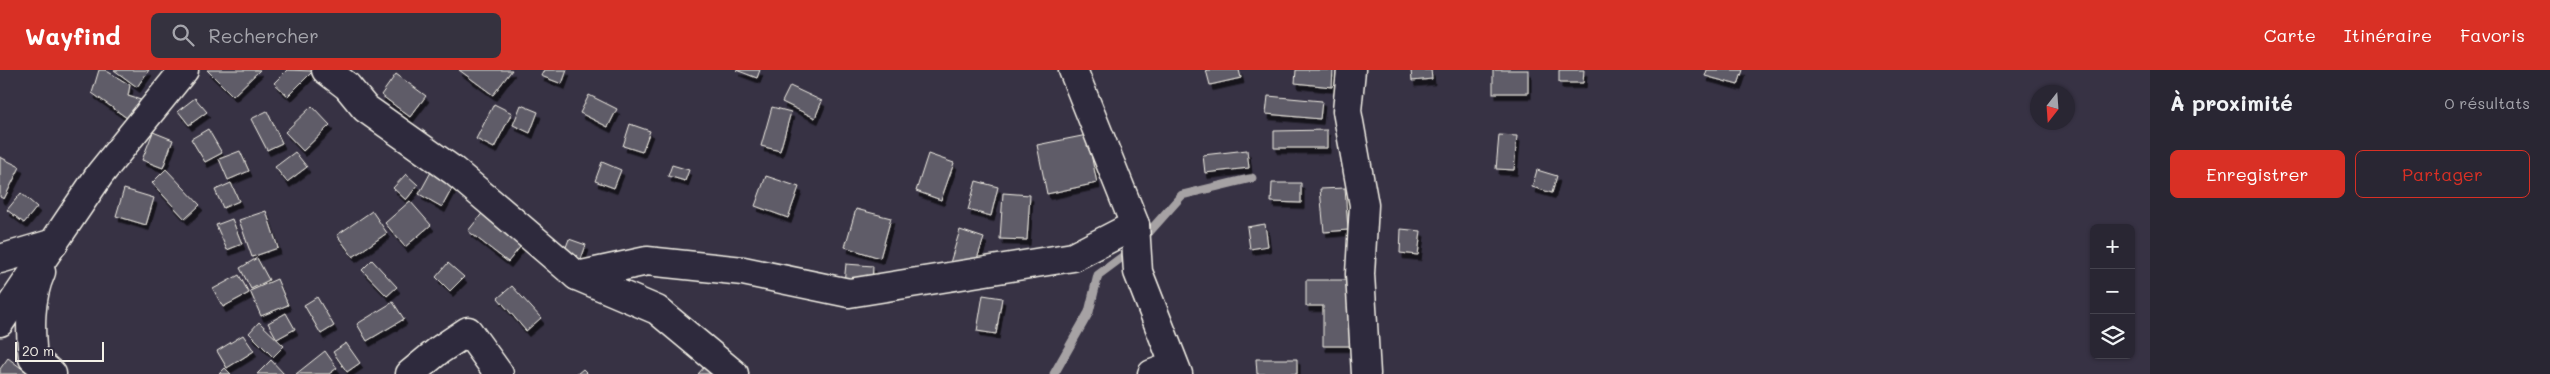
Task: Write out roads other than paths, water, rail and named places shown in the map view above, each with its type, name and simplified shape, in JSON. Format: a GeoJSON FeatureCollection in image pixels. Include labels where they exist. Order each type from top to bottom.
{"type":"FeatureCollection","features":[{"type":"Feature","properties":{"kind":"street"},"geometry":{"type":"LineString","coordinates":[[0,322],[100,174],[184,70]]}},
{"type":"Feature","properties":{"kind":"street"},"geometry":{"type":"LineString","coordinates":[[326,70],[347,86],[365,108],[454,171],[577,276],[657,310],[734,374]]}},
{"type":"Feature","properties":{"kind":"street"},"geometry":{"type":"LineString","coordinates":[[1073,70],[1135,225],[1138,272],[1168,371]]}},
{"type":"Feature","properties":{"kind":"street"},"geometry":{"type":"LineString","coordinates":[[1351,70],[1347,111],[1364,204],[1360,274],[1366,374]]}},
{"type":"Feature","properties":{"kind":"street"},"geometry":{"type":"LineString","coordinates":[[577,276],[647,260],[743,271],[849,293],[1073,257],[1135,225]]}},
{"type":"Feature","properties":{"kind":"street"},"geometry":{"type":"LineString","coordinates":[[0,258],[54,243]]}},
{"type":"Feature","properties":{"kind":"street"},"geometry":{"type":"LineString","coordinates":[[52,374],[33,358],[30,330],[36,282],[54,243]]}},
{"type":"Feature","properties":{"kind":"street"},"geometry":{"type":"LineString","coordinates":[[410,374],[468,330],[499,374]]}},
{"type":"Feature","properties":{"kind":"waterway"},"geometry":{"type":"LineString","coordinates":[[1142,240],[1182,195],[1252,178]]}},
{"type":"Feature","properties":{"kind":"waterway"},"geometry":{"type":"LineString","coordinates":[[1054,374],[1089,312],[1098,275],[1133,249]]}}]}
